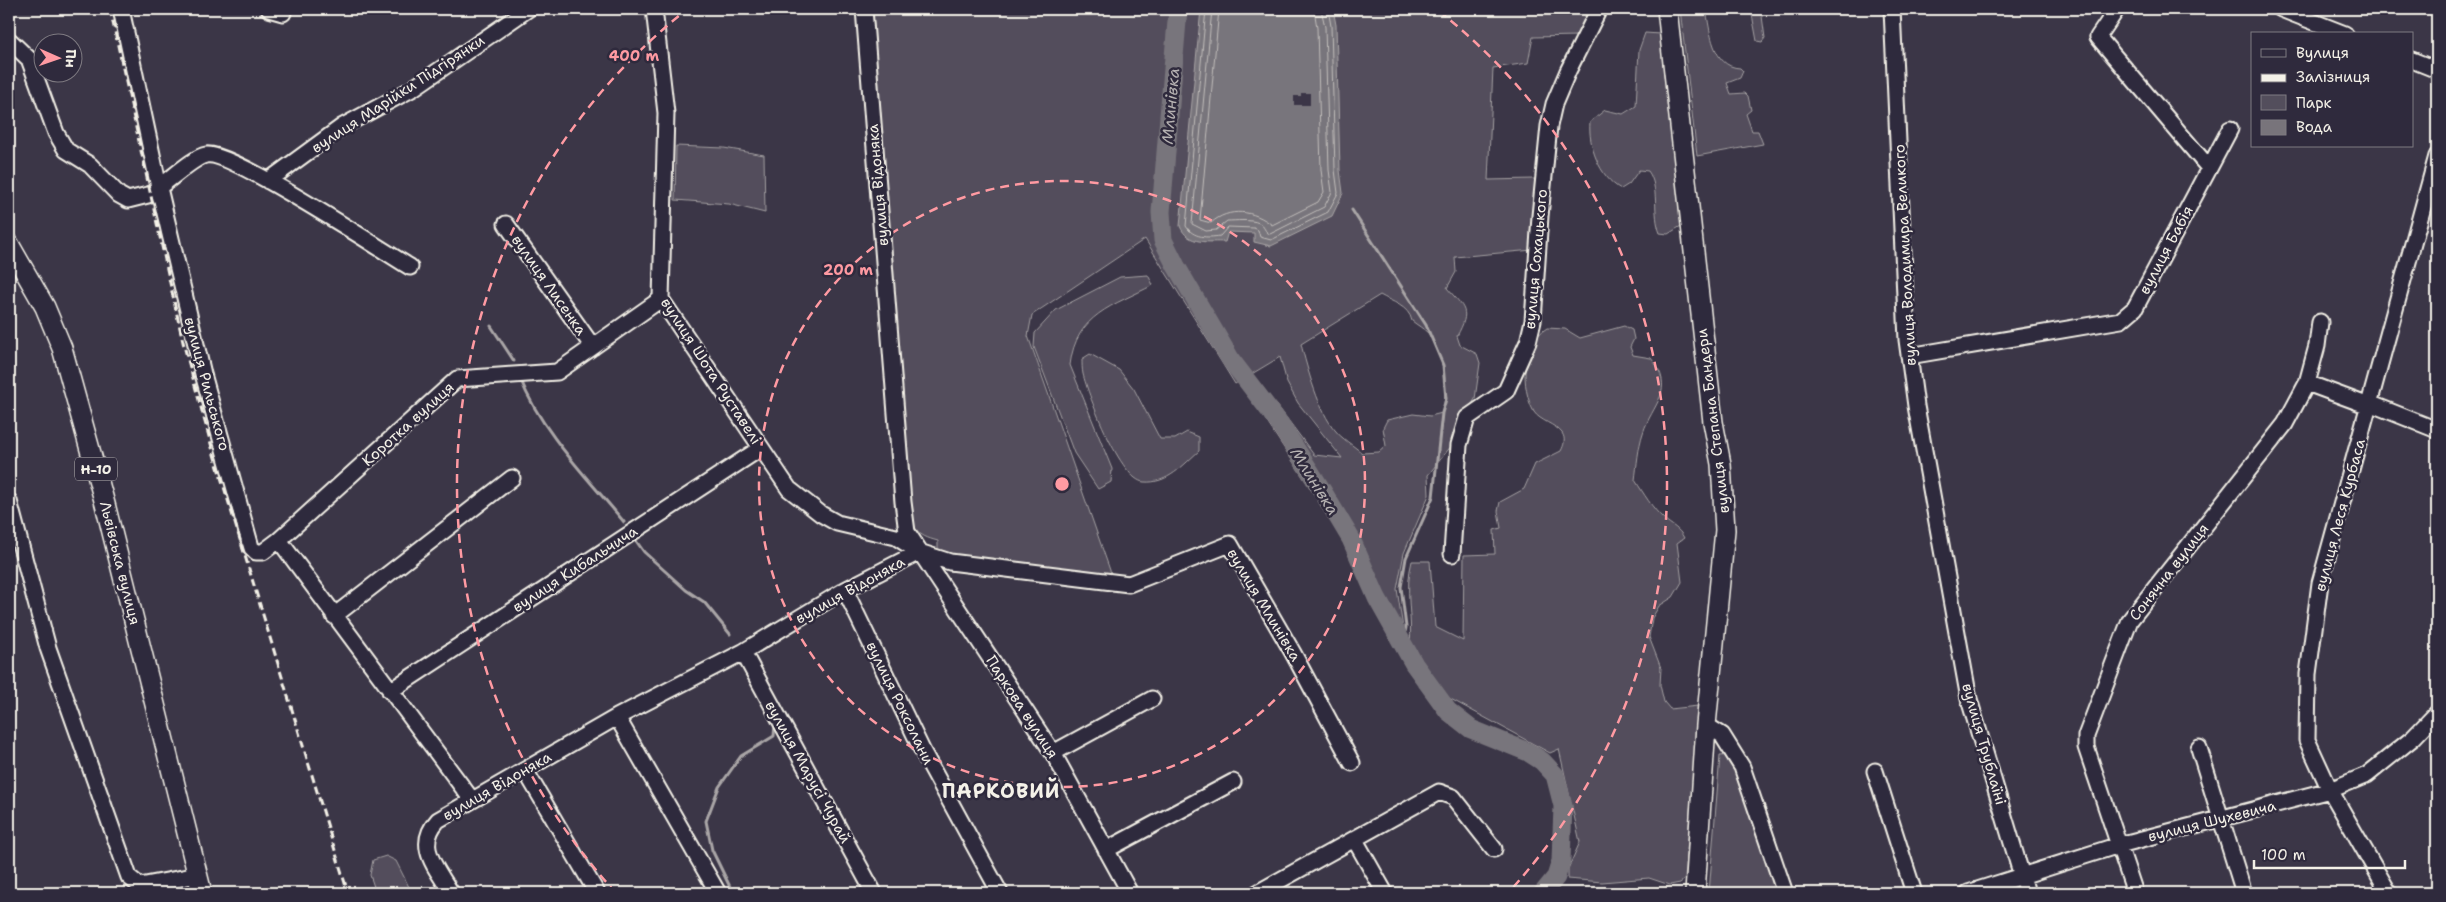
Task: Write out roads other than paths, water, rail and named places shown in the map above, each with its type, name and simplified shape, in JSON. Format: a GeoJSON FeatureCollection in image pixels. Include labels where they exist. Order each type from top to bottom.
{"type":"FeatureCollection","features":[{"type":"Feature","properties":{"kind":"main road","name":"вулиця Степана Бандери"},"geometry":{"type":"LineString","coordinates":[[1667,9],[1711,412],[1721,464],[1725,530],[1706,725],[1694,893]]}},
{"type":"Feature","properties":{"kind":"main road","name":"Львівська вулиця"},"geometry":{"type":"LineString","coordinates":[[9,244],[45,307],[62,348],[105,504],[202,893]]}},
{"type":"Feature","properties":{"kind":"street","name":"вулиця Рильського"},"geometry":{"type":"LineString","coordinates":[[120,9],[159,190],[202,374],[251,547],[256,552],[262,552],[279,540]]}},
{"type":"Feature","properties":{"kind":"street","name":"вулиця Марійки Підгірянки"},"geometry":{"type":"LineString","coordinates":[[268,180],[343,126],[412,89],[528,9]]}},
{"type":"Feature","properties":{"kind":"street","name":"вулиця Шота Руставелі"},"geometry":{"type":"LineString","coordinates":[[654,9],[666,113],[661,299],[789,489],[821,514],[837,523],[896,537],[919,552]]}},
{"type":"Feature","properties":{"kind":"street","name":"вулиця Відоняка"},"geometry":{"type":"LineString","coordinates":[[452,893],[427,851],[427,834],[438,820],[618,717],[742,652],[845,590],[919,552],[907,532],[903,502],[864,9]]}},
{"type":"Feature","properties":{"kind":"street","name":"вулиця Сохацького"},"geometry":{"type":"LineString","coordinates":[[1452,554],[1459,445],[1467,418],[1506,392],[1528,342],[1533,321],[1540,216],[1549,126],[1554,104],[1568,71],[1599,9]]}},
{"type":"Feature","properties":{"kind":"street","name":"вулиця Володимира Великого"},"geometry":{"type":"LineString","coordinates":[[1892,9],[1909,356],[1949,593]]}},
{"type":"Feature","properties":{"kind":"street"},"geometry":{"type":"LineString","coordinates":[[2116,9],[2098,37],[2209,168]]}},
{"type":"Feature","properties":{"kind":"street"},"geometry":{"type":"LineString","coordinates":[[2281,9],[2340,32]]}},
{"type":"Feature","properties":{"kind":"street"},"geometry":{"type":"LineString","coordinates":[[9,40],[29,59],[56,133],[66,150],[90,165],[118,195],[128,200],[159,190],[204,155],[215,154],[268,180],[410,267]]}},
{"type":"Feature","properties":{"kind":"street"},"geometry":{"type":"LineString","coordinates":[[2414,61],[2437,70]]}},
{"type":"Feature","properties":{"kind":"street","name":"вулиця Бабія"},"geometry":{"type":"LineString","coordinates":[[1909,356],[2121,320],[2127,316],[2135,308],[2230,129]]}},
{"type":"Feature","properties":{"kind":"street","name":"вулиця Леся Курбаса"},"geometry":{"type":"LineString","coordinates":[[2389,893],[2330,790],[2308,740],[2308,674],[2320,583],[2437,156]]}},
{"type":"Feature","properties":{"kind":"street","name":"вулиця Лисенка"},"geometry":{"type":"LineString","coordinates":[[506,224],[593,347]]}},
{"type":"Feature","properties":{"kind":"street","name":"Коротка вулиця"},"geometry":{"type":"LineString","coordinates":[[279,540],[457,379],[557,372],[661,299]]}},
{"type":"Feature","properties":{"kind":"street","name":"Сонячна вулиця"},"geometry":{"type":"LineString","coordinates":[[2135,893],[2086,747],[2086,736],[2130,620],[2285,424],[2307,382],[2317,346],[2320,322]]}},
{"type":"Feature","properties":{"kind":"street"},"geometry":{"type":"LineString","coordinates":[[2307,382],[2437,430]]}},
{"type":"Feature","properties":{"kind":"street","name":"вулиця Кибальчича"},"geometry":{"type":"LineString","coordinates":[[390,690],[761,448]]}},
{"type":"Feature","properties":{"kind":"street"},"geometry":{"type":"LineString","coordinates":[[334,616],[512,478]]}},
{"type":"Feature","properties":{"kind":"street"},"geometry":{"type":"LineString","coordinates":[[9,501],[48,648],[118,852],[129,877],[139,890],[198,875]]}},
{"type":"Feature","properties":{"kind":"street"},"geometry":{"type":"LineString","coordinates":[[279,540],[472,800]]}},
{"type":"Feature","properties":{"kind":"street","name":"вулиця Млинівка"},"geometry":{"type":"LineString","coordinates":[[919,552],[950,562],[1129,584],[1230,544],[1293,653],[1352,763]]}},
{"type":"Feature","properties":{"kind":"street","name":"Паркова вулиця"},"geometry":{"type":"LineString","coordinates":[[919,552],[1053,753],[1130,893]]}},
{"type":"Feature","properties":{"kind":"street","name":"вулиця Роксолани"},"geometry":{"type":"LineString","coordinates":[[845,590],[923,752],[1000,893]]}},
{"type":"Feature","properties":{"kind":"street","name":"вулиця Трублаїні"},"geometry":{"type":"LineString","coordinates":[[1949,593],[1969,699],[2027,893]]}},
{"type":"Feature","properties":{"kind":"street","name":"вулиця Марусі Чурай"},"geometry":{"type":"LineString","coordinates":[[742,652],[874,893]]}},
{"type":"Feature","properties":{"kind":"street"},"geometry":{"type":"LineString","coordinates":[[1053,753],[1152,699]]}},
{"type":"Feature","properties":{"kind":"street","name":"вулиця Шухевича"},"geometry":{"type":"LineString","coordinates":[[1968,893],[2119,845],[2330,790],[2367,775],[2413,738],[2437,713]]}},
{"type":"Feature","properties":{"kind":"street"},"geometry":{"type":"LineString","coordinates":[[618,717],[718,893]]}},
{"type":"Feature","properties":{"kind":"street"},"geometry":{"type":"LineString","coordinates":[[1706,725],[1722,735],[1742,767],[1785,893]]}},
{"type":"Feature","properties":{"kind":"street"},"geometry":{"type":"LineString","coordinates":[[2199,748],[2244,893]]}},
{"type":"Feature","properties":{"kind":"street"},"geometry":{"type":"LineString","coordinates":[[525,770],[597,893]]}},
{"type":"Feature","properties":{"kind":"street"},"geometry":{"type":"LineString","coordinates":[[1875,772],[1914,893]]}},
{"type":"Feature","properties":{"kind":"street"},"geometry":{"type":"LineString","coordinates":[[1106,850],[1233,782]]}},
{"type":"Feature","properties":{"kind":"street"},"geometry":{"type":"LineString","coordinates":[[1257,893],[1439,792],[1453,797],[1494,849]]}},
{"type":"Feature","properties":{"kind":"street"},"geometry":{"type":"LineString","coordinates":[[1355,840],[1385,893]]}},
{"type":"Feature","properties":{"kind":"water"},"geometry":{"type":"Polygon","coordinates":[[[1201,9],[1333,9],[1336,25],[1340,170],[1343,193],[1332,216],[1271,246],[1254,242],[1254,233],[1228,232],[1225,242],[1194,240],[1188,237],[1180,226],[1201,9]]]}},
{"type":"Feature","properties":{"kind":"waterway","name":"Млинівка"},"geometry":{"type":"LineString","coordinates":[[1178,9],[1161,212],[1163,240],[1176,266],[1231,360],[1280,424],[1323,492],[1351,539],[1377,598],[1414,664],[1448,711],[1471,729],[1528,752],[1542,761],[1555,775],[1563,806],[1561,861],[1556,877],[1543,893]]}},
{"type":"Feature","properties":{"kind":"waterway"},"geometry":{"type":"LineString","coordinates":[[1352,210],[1426,325],[1443,365],[1446,399],[1442,413],[1433,497],[1406,558],[1401,587],[1406,627],[1403,646]]}},
{"type":"Feature","properties":{"kind":"waterway"},"geometry":{"type":"LineString","coordinates":[[491,326],[514,361]]}},
{"type":"Feature","properties":{"kind":"waterway"},"geometry":{"type":"LineString","coordinates":[[520,378],[529,398],[553,436],[624,522]]}},
{"type":"Feature","properties":{"kind":"waterway"},"geometry":{"type":"LineString","coordinates":[[634,538],[644,552],[686,590],[704,602],[730,634]]}},
{"type":"Feature","properties":{"kind":"waterway"},"geometry":{"type":"LineString","coordinates":[[733,893],[712,850],[706,821],[719,787],[741,756],[774,736],[775,724]]}},
{"type":"Feature","properties":{"kind":"railway"},"geometry":{"type":"LineString","coordinates":[[110,9],[183,342],[213,451],[348,893]]}},
{"type":"Feature","properties":{"kind":"district","name":"ПАРКОВИЙ"},"geometry":{"type":"Point","coordinates":[1001,791]}}]}
